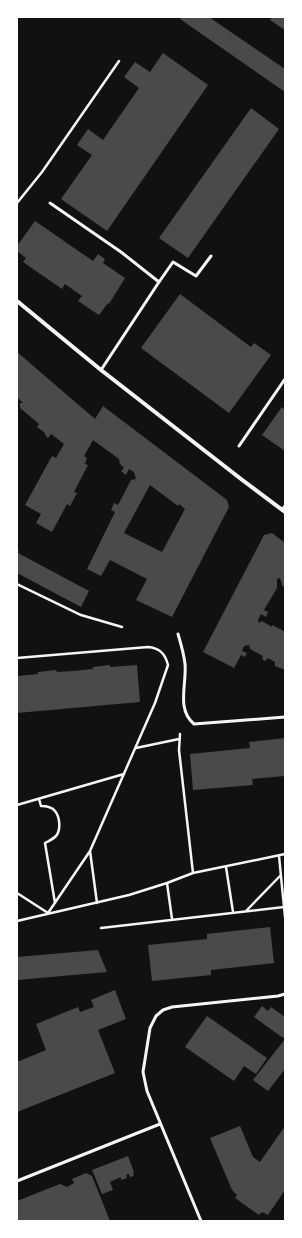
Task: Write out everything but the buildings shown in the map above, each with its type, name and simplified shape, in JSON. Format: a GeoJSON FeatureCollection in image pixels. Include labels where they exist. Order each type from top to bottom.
{"type":"FeatureCollection","features":[{"type":"Feature","properties":{"kind":"street"},"geometry":{"type":"LineString","coordinates":[[17,301],[100,370],[241,479],[284,509]]}},
{"type":"Feature","properties":{"kind":"lane"},"geometry":{"type":"LineString","coordinates":[[50,203],[121,252],[159,282]]}},
{"type":"Feature","properties":{"kind":"lane"},"geometry":{"type":"LineString","coordinates":[[100,370],[174,262],[196,276],[211,256]]}},
{"type":"Feature","properties":{"kind":"lane"},"geometry":{"type":"LineString","coordinates":[[239,446],[285,379]]}},
{"type":"Feature","properties":{"kind":"lane"},"geometry":{"type":"LineString","coordinates":[[178,634],[185,664],[184,708],[189,720],[194,724],[285,717]]}},
{"type":"Feature","properties":{"kind":"lane"},"geometry":{"type":"LineString","coordinates":[[201,1221],[146,1091],[143,1072],[150,1028],[156,1016],[163,1010],[172,1007],[285,994]]}},
{"type":"Feature","properties":{"kind":"lane"},"geometry":{"type":"LineString","coordinates":[[17,1181],[160,1124]]}},
{"type":"Feature","properties":{"kind":"path"},"geometry":{"type":"LineString","coordinates":[[17,203],[42,172],[119,61]]}},
{"type":"Feature","properties":{"kind":"path"},"geometry":{"type":"LineString","coordinates":[[17,584],[81,615],[122,627]]}},
{"type":"Feature","properties":{"kind":"path"},"geometry":{"type":"LineString","coordinates":[[17,658],[148,647],[160,650],[164,654],[168,664],[155,703],[125,774],[90,850],[48,913]]}},
{"type":"Feature","properties":{"kind":"path"},"geometry":{"type":"LineString","coordinates":[[180,734],[179,750],[193,873]]}},
{"type":"Feature","properties":{"kind":"path"},"geometry":{"type":"LineString","coordinates":[[136,748],[179,739]]}},
{"type":"Feature","properties":{"kind":"path"},"geometry":{"type":"LineString","coordinates":[[17,805],[125,774]]}},
{"type":"Feature","properties":{"kind":"path"},"geometry":{"type":"LineString","coordinates":[[39,799],[40,806],[50,808],[55,811],[59,819],[58,832],[55,836],[45,842],[55,903]]}},
{"type":"Feature","properties":{"kind":"path"},"geometry":{"type":"LineString","coordinates":[[90,850],[97,903]]}},
{"type":"Feature","properties":{"kind":"path"},"geometry":{"type":"LineString","coordinates":[[17,921],[97,903],[167,883],[193,873],[285,854]]}},
{"type":"Feature","properties":{"kind":"path"},"geometry":{"type":"LineString","coordinates":[[279,856],[285,917]]}},
{"type":"Feature","properties":{"kind":"path"},"geometry":{"type":"LineString","coordinates":[[226,866],[233,912]]}},
{"type":"Feature","properties":{"kind":"path"},"geometry":{"type":"LineString","coordinates":[[245,911],[280,876]]}},
{"type":"Feature","properties":{"kind":"path"},"geometry":{"type":"LineString","coordinates":[[167,883],[172,920]]}},
{"type":"Feature","properties":{"kind":"path"},"geometry":{"type":"LineString","coordinates":[[17,893],[48,913]]}},
{"type":"Feature","properties":{"kind":"path"},"geometry":{"type":"LineString","coordinates":[[101,928],[284,907]]}}]}
